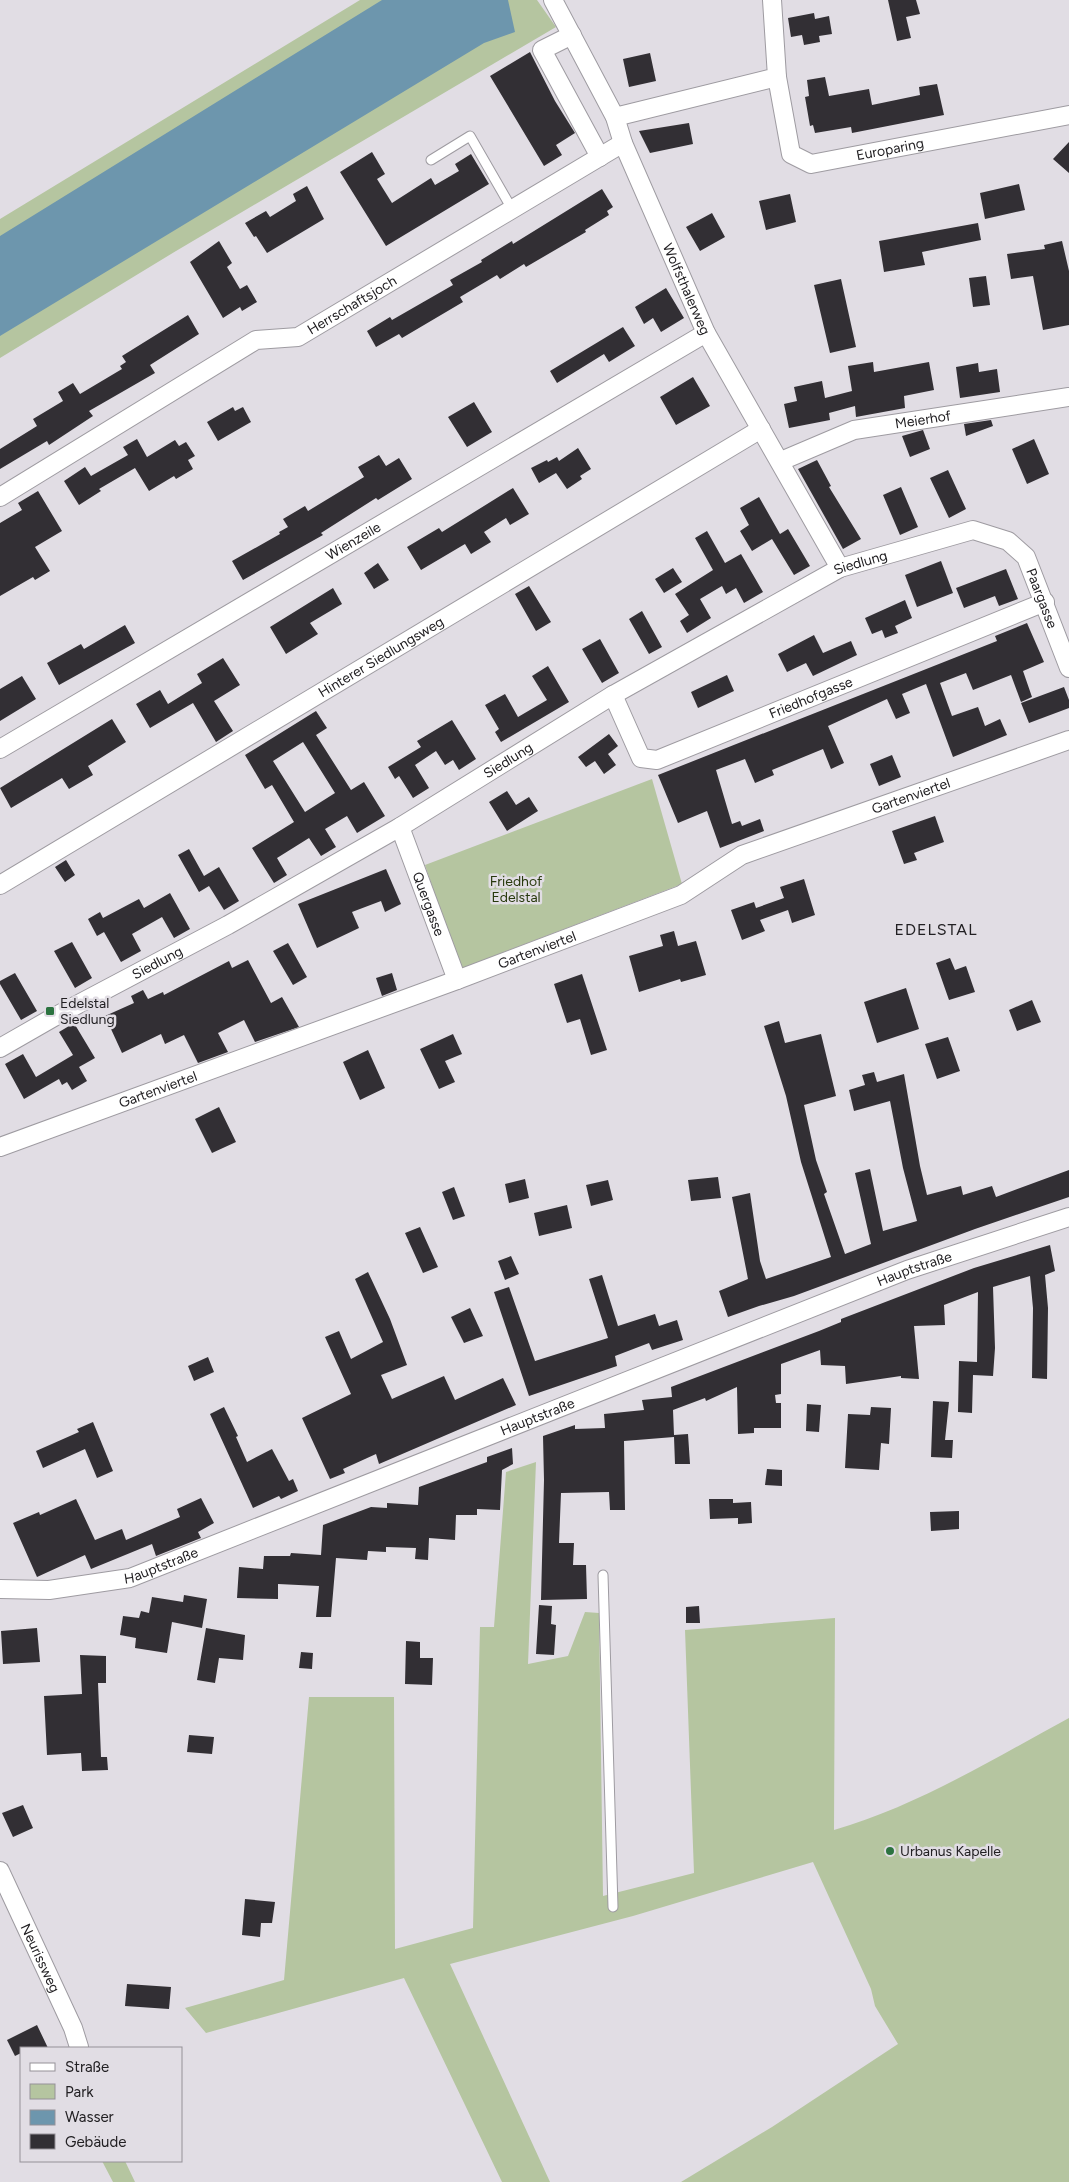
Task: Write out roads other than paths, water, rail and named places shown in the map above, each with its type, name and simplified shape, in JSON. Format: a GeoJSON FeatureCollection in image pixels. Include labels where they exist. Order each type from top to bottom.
{"type":"FeatureCollection","features":[{"type":"Feature","properties":{"kind":"street","name":"Wolfsthalerweg"},"geometry":{"type":"LineString","coordinates":[[553,0],[615,117],[623,143],[706,333],[840,568]]}},
{"type":"Feature","properties":{"kind":"street","name":"Europaring"},"geometry":{"type":"LineString","coordinates":[[772,0],[777,77],[791,154],[811,164],[1069,115]]}},
{"type":"Feature","properties":{"kind":"street"},"geometry":{"type":"LineString","coordinates":[[572,35],[542,50],[600,157]]}},
{"type":"Feature","properties":{"kind":"street"},"geometry":{"type":"LineString","coordinates":[[615,117],[777,77]]}},
{"type":"Feature","properties":{"kind":"street","name":"Herrschaftsjoch"},"geometry":{"type":"LineString","coordinates":[[0,497],[256,340],[298,337],[623,143]]}},
{"type":"Feature","properties":{"kind":"street","name":"Wienzeile"},"geometry":{"type":"LineString","coordinates":[[0,749],[706,333]]}},
{"type":"Feature","properties":{"kind":"street","name":"Meierhof"},"geometry":{"type":"LineString","coordinates":[[781,462],[854,430],[1069,396]]}},
{"type":"Feature","properties":{"kind":"street","name":"Hinterer Siedlungsweg"},"geometry":{"type":"LineString","coordinates":[[0,884],[761,430]]}},
{"type":"Feature","properties":{"kind":"street","name":"Siedlung"},"geometry":{"type":"LineString","coordinates":[[0,1048],[54,1016],[228,925],[400,827],[613,695],[840,568],[973,530],[1008,542],[1026,557]]}},
{"type":"Feature","properties":{"kind":"street","name":"Paargasse"},"geometry":{"type":"LineString","coordinates":[[1026,557],[1069,668]]}},
{"type":"Feature","properties":{"kind":"street","name":"Friedhofgasse"},"geometry":{"type":"LineString","coordinates":[[613,695],[641,758],[657,760],[1045,602]]}},
{"type":"Feature","properties":{"kind":"street","name":"Gartenviertel"},"geometry":{"type":"LineString","coordinates":[[0,1147],[457,980],[681,895],[742,855],[1069,740]]}},
{"type":"Feature","properties":{"kind":"street","name":"Quergasse"},"geometry":{"type":"LineString","coordinates":[[400,827],[457,980]]}},
{"type":"Feature","properties":{"kind":"street","name":"Hauptstraße"},"geometry":{"type":"LineString","coordinates":[[0,1589],[50,1590],[130,1578],[907,1270],[1069,1217]]}},
{"type":"Feature","properties":{"kind":"street","name":"Neurissweg"},"geometry":{"type":"LineString","coordinates":[[0,1871],[73,2028],[79,2047]]}},
{"type":"Feature","properties":{"kind":"lane"},"geometry":{"type":"LineString","coordinates":[[431,160],[470,136],[512,209]]}},
{"type":"Feature","properties":{"kind":"lane"},"geometry":{"type":"LineString","coordinates":[[602,1575],[614,1907]]}},
{"type":"Feature","properties":{"kind":"water"},"geometry":{"type":"Polygon","coordinates":[[[382,0],[508,0],[515,32],[484,43],[0,336],[0,236],[382,0]]]}},
{"type":"Feature","properties":{"kind":"place","name":"Edelstal Siedlung"},"geometry":{"type":"Point","coordinates":[50,1011]}},
{"type":"Feature","properties":{"kind":"place","name":"Urbanus Kapelle"},"geometry":{"type":"Point","coordinates":[890,1851]}},
{"type":"Feature","properties":{"kind":"district","name":"EDELSTAL"},"geometry":{"type":"Point","coordinates":[936,929]}},
{"type":"Feature","properties":{"kind":"park label","name":"Friedhof Edelstal"},"geometry":{"type":"Point","coordinates":[516,890]}}]}
